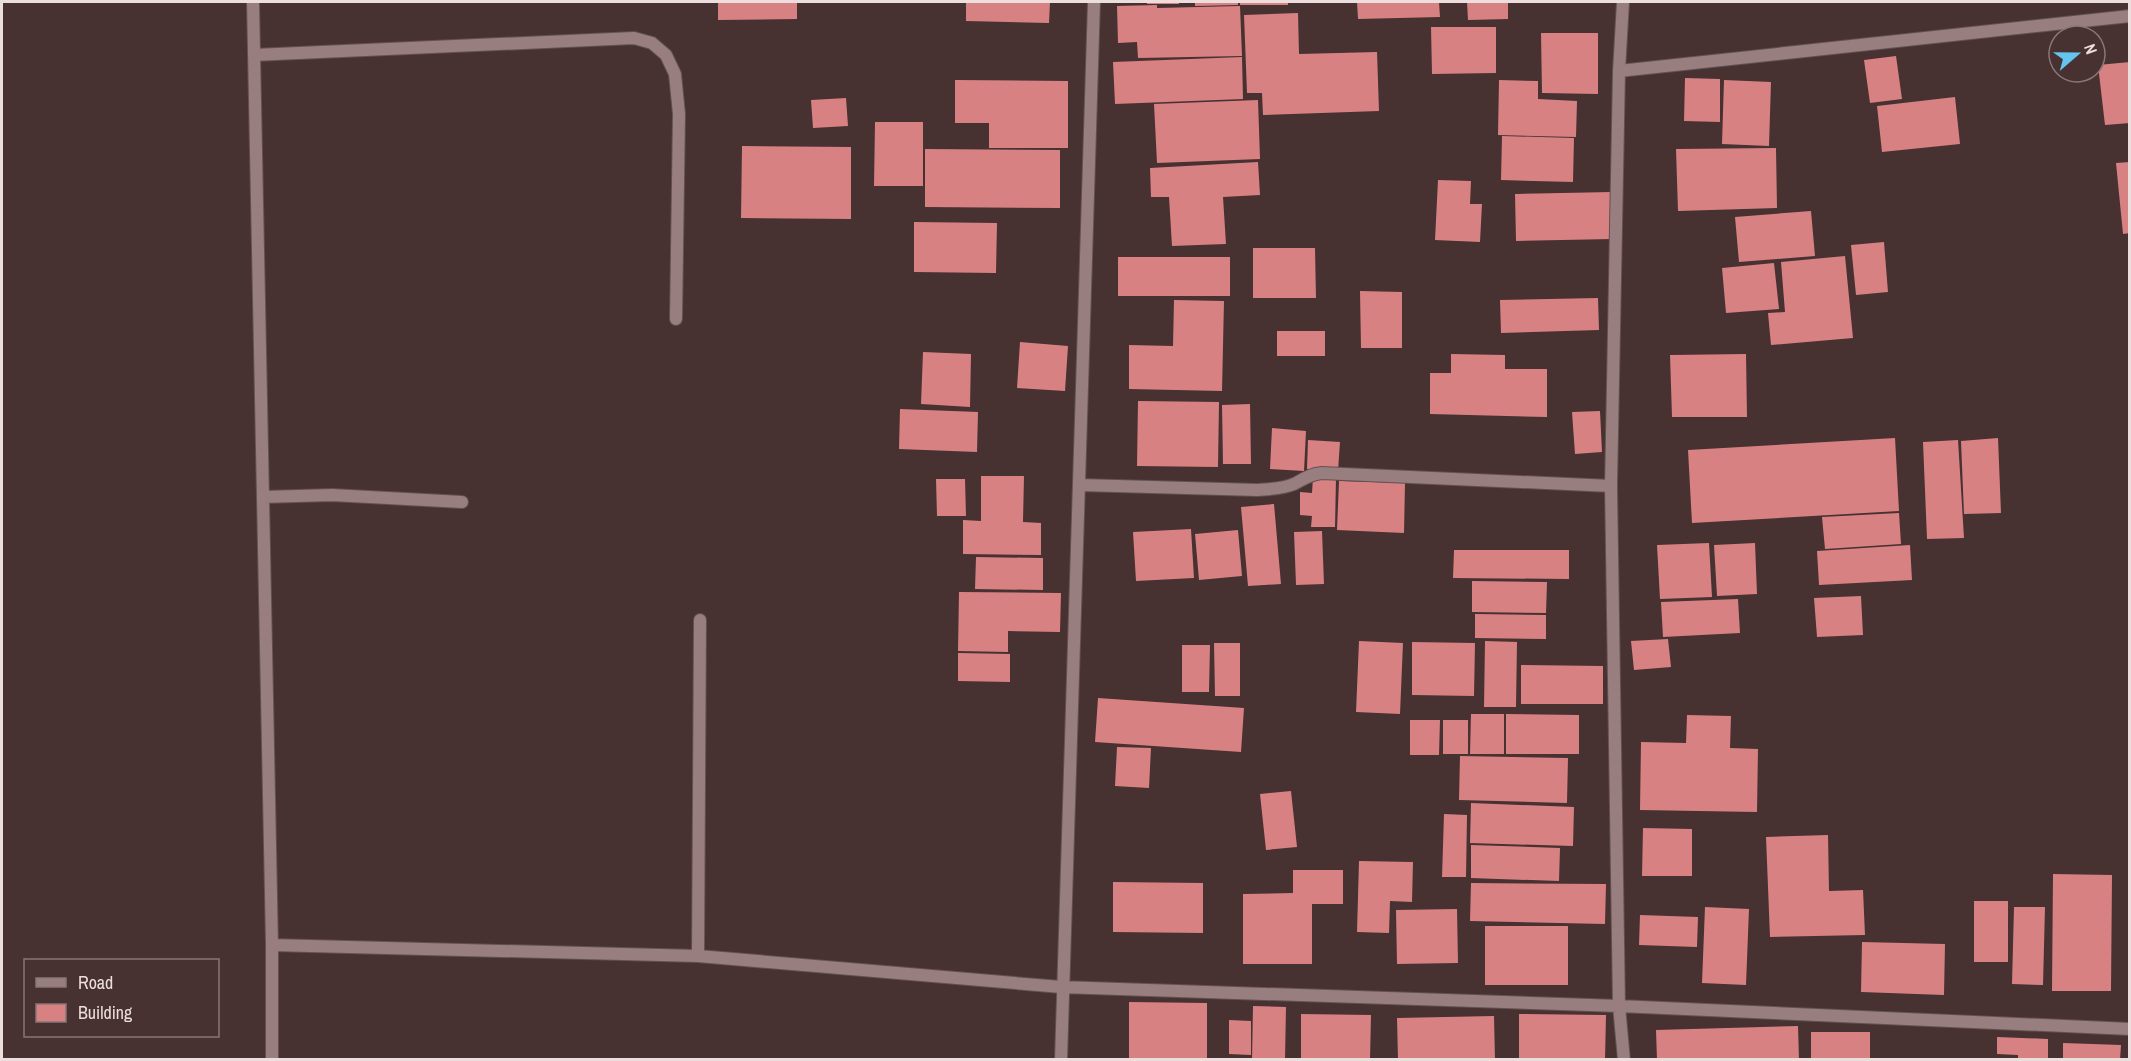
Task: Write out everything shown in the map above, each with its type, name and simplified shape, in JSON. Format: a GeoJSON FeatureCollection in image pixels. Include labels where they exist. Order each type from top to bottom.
{"type":"FeatureCollection","features":[{"type":"Feature","properties":{"kind":"street"},"geometry":{"type":"LineString","coordinates":[[253,2],[272,945],[272,1059]]}},
{"type":"Feature","properties":{"kind":"street"},"geometry":{"type":"LineString","coordinates":[[1060,1059],[1094,2]]}},
{"type":"Feature","properties":{"kind":"street"},"geometry":{"type":"LineString","coordinates":[[1623,2],[1618,70],[1611,486],[1619,1006],[1624,1059]]}},
{"type":"Feature","properties":{"kind":"street"},"geometry":{"type":"LineString","coordinates":[[1618,70],[2130,16]]}},
{"type":"Feature","properties":{"kind":"street"},"geometry":{"type":"LineString","coordinates":[[254,55],[634,39],[652,43],[666,55],[675,74],[679,114],[676,319]]}},
{"type":"Feature","properties":{"kind":"street"},"geometry":{"type":"LineString","coordinates":[[1080,485],[1258,490],[1280,488],[1294,484],[1305,477],[1322,473],[1611,486]]}},
{"type":"Feature","properties":{"kind":"street"},"geometry":{"type":"LineString","coordinates":[[263,497],[332,495],[462,502]]}},
{"type":"Feature","properties":{"kind":"street"},"geometry":{"type":"LineString","coordinates":[[698,956],[700,620]]}},
{"type":"Feature","properties":{"kind":"street"},"geometry":{"type":"LineString","coordinates":[[272,945],[698,956],[1061,987],[1619,1006],[2130,1029]]}},
{"type":"Feature","properties":{"kind":"building"},"geometry":{"type":"Polygon","coordinates":[[[718,2],[797,2],[797,19],[718,20],[718,2]]]}},
{"type":"Feature","properties":{"kind":"building"},"geometry":{"type":"Polygon","coordinates":[[[966,2],[1050,2],[1049,23],[966,21],[966,2]]]}},
{"type":"Feature","properties":{"kind":"building"},"geometry":{"type":"Polygon","coordinates":[[[1147,2],[1179,2],[1179,4],[1147,4],[1147,2]]]}},
{"type":"Feature","properties":{"kind":"building"},"geometry":{"type":"Polygon","coordinates":[[[1195,2],[1238,2],[1238,5],[1195,6],[1195,2]]]}},
{"type":"Feature","properties":{"kind":"building"},"geometry":{"type":"Polygon","coordinates":[[[1240,2],[1288,2],[1288,5],[1240,5],[1240,2]]]}},
{"type":"Feature","properties":{"kind":"building"},"geometry":{"type":"Polygon","coordinates":[[[1357,2],[1439,2],[1440,17],[1358,19],[1357,2]]]}},
{"type":"Feature","properties":{"kind":"building"},"geometry":{"type":"Polygon","coordinates":[[[1467,2],[1508,2],[1508,19],[1468,20],[1467,2]]]}},
{"type":"Feature","properties":{"kind":"building"},"geometry":{"type":"Polygon","coordinates":[[[1157,5],[1157,8],[1240,6],[1242,56],[1138,58],[1137,42],[1118,43],[1117,6],[1157,5]]]}},
{"type":"Feature","properties":{"kind":"building"},"geometry":{"type":"Polygon","coordinates":[[[1298,13],[1299,54],[1377,52],[1379,111],[1263,115],[1262,93],[1247,93],[1244,15],[1298,13]]]}},
{"type":"Feature","properties":{"kind":"building"},"geometry":{"type":"Polygon","coordinates":[[[1431,27],[1496,27],[1496,73],[1432,74],[1431,27]]]}},
{"type":"Feature","properties":{"kind":"building"},"geometry":{"type":"Polygon","coordinates":[[[1541,33],[1598,33],[1598,94],[1542,93],[1541,33]]]}},
{"type":"Feature","properties":{"kind":"building"},"geometry":{"type":"Polygon","coordinates":[[[1896,56],[1902,99],[1870,103],[1864,60],[1896,56]]]}},
{"type":"Feature","properties":{"kind":"building"},"geometry":{"type":"Polygon","coordinates":[[[1242,57],[1243,99],[1115,104],[1113,62],[1242,57]]]}},
{"type":"Feature","properties":{"kind":"building"},"geometry":{"type":"Polygon","coordinates":[[[2130,62],[2130,123],[2105,125],[2100,84],[2107,84],[2107,64],[2130,62]]]}},
{"type":"Feature","properties":{"kind":"building"},"geometry":{"type":"Polygon","coordinates":[[[1685,78],[1720,79],[1720,122],[1684,121],[1685,78]]]}},
{"type":"Feature","properties":{"kind":"building"},"geometry":{"type":"Polygon","coordinates":[[[955,80],[1068,81],[1068,148],[989,148],[989,123],[955,123],[955,80]]]}},
{"type":"Feature","properties":{"kind":"building"},"geometry":{"type":"Polygon","coordinates":[[[1499,80],[1538,81],[1538,99],[1577,101],[1576,137],[1498,135],[1499,80]]]}},
{"type":"Feature","properties":{"kind":"building"},"geometry":{"type":"Polygon","coordinates":[[[1724,80],[1771,82],[1769,146],[1722,144],[1724,80]]]}},
{"type":"Feature","properties":{"kind":"building"},"geometry":{"type":"Polygon","coordinates":[[[1955,97],[1960,144],[1882,152],[1877,106],[1955,97]]]}},
{"type":"Feature","properties":{"kind":"building"},"geometry":{"type":"Polygon","coordinates":[[[846,98],[848,126],[813,128],[811,100],[846,98]]]}},
{"type":"Feature","properties":{"kind":"building"},"geometry":{"type":"Polygon","coordinates":[[[1258,100],[1260,159],[1157,163],[1154,104],[1258,100]]]}},
{"type":"Feature","properties":{"kind":"building"},"geometry":{"type":"Polygon","coordinates":[[[875,122],[923,122],[923,186],[874,186],[875,122]]]}},
{"type":"Feature","properties":{"kind":"building"},"geometry":{"type":"Polygon","coordinates":[[[1502,136],[1574,138],[1573,182],[1501,180],[1502,136]]]}},
{"type":"Feature","properties":{"kind":"building"},"geometry":{"type":"Polygon","coordinates":[[[742,146],[851,147],[851,219],[741,218],[742,146]]]}},
{"type":"Feature","properties":{"kind":"building"},"geometry":{"type":"Polygon","coordinates":[[[1776,148],[1777,208],[1678,211],[1676,149],[1776,148]]]}},
{"type":"Feature","properties":{"kind":"building"},"geometry":{"type":"Polygon","coordinates":[[[925,149],[1060,150],[1060,208],[925,207],[925,149]]]}},
{"type":"Feature","properties":{"kind":"building"},"geometry":{"type":"Polygon","coordinates":[[[1258,162],[1260,195],[1223,197],[1226,244],[1172,246],[1169,197],[1151,197],[1150,168],[1258,162]]]}},
{"type":"Feature","properties":{"kind":"building"},"geometry":{"type":"Polygon","coordinates":[[[2130,162],[2130,233],[2123,234],[2116,163],[2130,162]]]}},
{"type":"Feature","properties":{"kind":"building"},"geometry":{"type":"Polygon","coordinates":[[[1438,180],[1471,181],[1470,204],[1482,204],[1480,242],[1435,240],[1438,180]]]}},
{"type":"Feature","properties":{"kind":"building"},"geometry":{"type":"Polygon","coordinates":[[[1612,192],[1612,239],[1516,241],[1515,194],[1612,192]]]}},
{"type":"Feature","properties":{"kind":"building"},"geometry":{"type":"Polygon","coordinates":[[[1811,211],[1815,256],[1739,262],[1735,217],[1811,211]]]}},
{"type":"Feature","properties":{"kind":"building"},"geometry":{"type":"Polygon","coordinates":[[[914,222],[997,223],[996,273],[914,272],[914,222]]]}},
{"type":"Feature","properties":{"kind":"building"},"geometry":{"type":"Polygon","coordinates":[[[1884,242],[1888,292],[1856,295],[1851,245],[1884,242]]]}},
{"type":"Feature","properties":{"kind":"building"},"geometry":{"type":"Polygon","coordinates":[[[1253,248],[1315,248],[1316,298],[1253,298],[1253,248]]]}},
{"type":"Feature","properties":{"kind":"building"},"geometry":{"type":"Polygon","coordinates":[[[1845,256],[1853,338],[1771,345],[1768,313],[1785,312],[1781,262],[1845,256]]]}},
{"type":"Feature","properties":{"kind":"building"},"geometry":{"type":"Polygon","coordinates":[[[1118,257],[1230,257],[1230,296],[1118,296],[1118,257]]]}},
{"type":"Feature","properties":{"kind":"building"},"geometry":{"type":"Polygon","coordinates":[[[1774,263],[1779,309],[1726,313],[1722,268],[1774,263]]]}},
{"type":"Feature","properties":{"kind":"building"},"geometry":{"type":"Polygon","coordinates":[[[1360,291],[1402,292],[1402,348],[1361,348],[1360,291]]]}},
{"type":"Feature","properties":{"kind":"building"},"geometry":{"type":"Polygon","coordinates":[[[1598,298],[1599,330],[1501,333],[1500,300],[1598,298]]]}},
{"type":"Feature","properties":{"kind":"building"},"geometry":{"type":"Polygon","coordinates":[[[1174,300],[1224,301],[1222,391],[1129,389],[1129,345],[1173,346],[1174,300]]]}},
{"type":"Feature","properties":{"kind":"building"},"geometry":{"type":"Polygon","coordinates":[[[1277,331],[1325,331],[1325,356],[1277,356],[1277,331]]]}},
{"type":"Feature","properties":{"kind":"building"},"geometry":{"type":"Polygon","coordinates":[[[1020,342],[1068,346],[1065,391],[1017,388],[1020,342]]]}},
{"type":"Feature","properties":{"kind":"building"},"geometry":{"type":"Polygon","coordinates":[[[923,352],[971,354],[970,407],[921,404],[923,352]]]}},
{"type":"Feature","properties":{"kind":"building"},"geometry":{"type":"Polygon","coordinates":[[[1451,354],[1505,355],[1505,369],[1547,369],[1547,417],[1430,414],[1430,373],[1451,373],[1451,354]]]}},
{"type":"Feature","properties":{"kind":"building"},"geometry":{"type":"Polygon","coordinates":[[[1746,354],[1747,417],[1672,417],[1670,355],[1746,354]]]}},
{"type":"Feature","properties":{"kind":"building"},"geometry":{"type":"Polygon","coordinates":[[[1138,401],[1219,402],[1218,467],[1137,466],[1138,401]]]}},
{"type":"Feature","properties":{"kind":"building"},"geometry":{"type":"Polygon","coordinates":[[[1250,404],[1251,464],[1223,464],[1222,405],[1250,404]]]}},
{"type":"Feature","properties":{"kind":"building"},"geometry":{"type":"Polygon","coordinates":[[[900,409],[978,412],[977,452],[899,449],[900,409]]]}},
{"type":"Feature","properties":{"kind":"building"},"geometry":{"type":"Polygon","coordinates":[[[1600,411],[1602,452],[1575,454],[1572,412],[1600,411]]]}},
{"type":"Feature","properties":{"kind":"building"},"geometry":{"type":"Polygon","coordinates":[[[1272,428],[1306,431],[1304,471],[1270,469],[1272,428]]]}},
{"type":"Feature","properties":{"kind":"building"},"geometry":{"type":"Polygon","coordinates":[[[1895,438],[1899,511],[1692,523],[1688,450],[1895,438]]]}},
{"type":"Feature","properties":{"kind":"building"},"geometry":{"type":"Polygon","coordinates":[[[1998,438],[2001,513],[1964,514],[1961,441],[1998,438]]]}},
{"type":"Feature","properties":{"kind":"building"},"geometry":{"type":"Polygon","coordinates":[[[1308,440],[1340,442],[1338,471],[1307,469],[1308,440]]]}},
{"type":"Feature","properties":{"kind":"building"},"geometry":{"type":"Polygon","coordinates":[[[1958,440],[1964,538],[1927,539],[1923,442],[1958,440]]]}},
{"type":"Feature","properties":{"kind":"building"},"geometry":{"type":"Polygon","coordinates":[[[981,476],[1024,476],[1023,522],[1041,523],[1041,555],[963,554],[963,520],[981,521],[981,476]]]}},
{"type":"Feature","properties":{"kind":"building"},"geometry":{"type":"Polygon","coordinates":[[[1313,477],[1336,478],[1335,527],[1311,527],[1312,516],[1300,515],[1300,492],[1312,493],[1313,477]]]}},
{"type":"Feature","properties":{"kind":"building"},"geometry":{"type":"Polygon","coordinates":[[[936,479],[965,479],[966,516],[937,516],[936,479]]]}},
{"type":"Feature","properties":{"kind":"building"},"geometry":{"type":"Polygon","coordinates":[[[1339,481],[1405,483],[1404,533],[1337,530],[1339,481]]]}},
{"type":"Feature","properties":{"kind":"building"},"geometry":{"type":"Polygon","coordinates":[[[1274,504],[1281,584],[1248,586],[1241,507],[1274,504]]]}},
{"type":"Feature","properties":{"kind":"building"},"geometry":{"type":"Polygon","coordinates":[[[1899,513],[1901,544],[1825,549],[1822,517],[1899,513]]]}},
{"type":"Feature","properties":{"kind":"building"},"geometry":{"type":"Polygon","coordinates":[[[1191,529],[1194,578],[1136,581],[1133,532],[1191,529]]]}},
{"type":"Feature","properties":{"kind":"building"},"geometry":{"type":"Polygon","coordinates":[[[1238,530],[1242,576],[1199,580],[1195,534],[1238,530]]]}},
{"type":"Feature","properties":{"kind":"building"},"geometry":{"type":"Polygon","coordinates":[[[1322,531],[1324,584],[1296,585],[1294,532],[1322,531]]]}},
{"type":"Feature","properties":{"kind":"building"},"geometry":{"type":"Polygon","coordinates":[[[1709,543],[1712,597],[1660,599],[1657,545],[1709,543]]]}},
{"type":"Feature","properties":{"kind":"building"},"geometry":{"type":"Polygon","coordinates":[[[1755,543],[1757,594],[1717,596],[1714,545],[1755,543]]]}},
{"type":"Feature","properties":{"kind":"building"},"geometry":{"type":"Polygon","coordinates":[[[1910,545],[1912,580],[1819,585],[1817,551],[1910,545]]]}},
{"type":"Feature","properties":{"kind":"building"},"geometry":{"type":"Polygon","coordinates":[[[1454,550],[1569,550],[1569,579],[1453,578],[1454,550]]]}},
{"type":"Feature","properties":{"kind":"building"},"geometry":{"type":"Polygon","coordinates":[[[976,557],[1043,558],[1043,590],[975,589],[976,557]]]}},
{"type":"Feature","properties":{"kind":"building"},"geometry":{"type":"Polygon","coordinates":[[[1472,581],[1547,582],[1546,613],[1472,612],[1472,581]]]}},
{"type":"Feature","properties":{"kind":"building"},"geometry":{"type":"Polygon","coordinates":[[[959,592],[1061,593],[1060,632],[1008,631],[1008,652],[958,651],[959,592]]]}},
{"type":"Feature","properties":{"kind":"building"},"geometry":{"type":"Polygon","coordinates":[[[1861,596],[1863,635],[1817,637],[1814,598],[1861,596]]]}},
{"type":"Feature","properties":{"kind":"building"},"geometry":{"type":"Polygon","coordinates":[[[1738,599],[1740,633],[1663,637],[1661,602],[1738,599]]]}},
{"type":"Feature","properties":{"kind":"building"},"geometry":{"type":"Polygon","coordinates":[[[1475,614],[1546,615],[1546,639],[1475,638],[1475,614]]]}},
{"type":"Feature","properties":{"kind":"building"},"geometry":{"type":"Polygon","coordinates":[[[1668,639],[1671,667],[1634,670],[1631,641],[1668,639]]]}},
{"type":"Feature","properties":{"kind":"building"},"geometry":{"type":"Polygon","coordinates":[[[1359,641],[1403,643],[1400,714],[1356,712],[1359,641]]]}},
{"type":"Feature","properties":{"kind":"building"},"geometry":{"type":"Polygon","coordinates":[[[1485,641],[1517,642],[1516,707],[1484,707],[1485,641]]]}},
{"type":"Feature","properties":{"kind":"building"},"geometry":{"type":"Polygon","coordinates":[[[1412,642],[1475,643],[1474,696],[1412,695],[1412,642]]]}},
{"type":"Feature","properties":{"kind":"building"},"geometry":{"type":"Polygon","coordinates":[[[1214,643],[1240,643],[1240,696],[1215,696],[1214,643]]]}},
{"type":"Feature","properties":{"kind":"building"},"geometry":{"type":"Polygon","coordinates":[[[1182,645],[1210,645],[1209,692],[1182,692],[1182,645]]]}},
{"type":"Feature","properties":{"kind":"building"},"geometry":{"type":"Polygon","coordinates":[[[958,653],[1010,654],[1010,682],[958,681],[958,653]]]}},
{"type":"Feature","properties":{"kind":"building"},"geometry":{"type":"Polygon","coordinates":[[[1521,665],[1603,666],[1603,704],[1521,704],[1521,665]]]}},
{"type":"Feature","properties":{"kind":"building"},"geometry":{"type":"Polygon","coordinates":[[[1098,698],[1244,708],[1241,752],[1095,742],[1098,698]]]}},
{"type":"Feature","properties":{"kind":"building"},"geometry":{"type":"Polygon","coordinates":[[[1471,714],[1504,714],[1504,754],[1470,754],[1471,714]]]}},
{"type":"Feature","properties":{"kind":"building"},"geometry":{"type":"Polygon","coordinates":[[[1506,714],[1579,715],[1579,754],[1506,754],[1506,714]]]}},
{"type":"Feature","properties":{"kind":"building"},"geometry":{"type":"Polygon","coordinates":[[[1687,715],[1731,716],[1730,748],[1758,749],[1757,812],[1640,810],[1641,742],[1686,743],[1687,715]]]}},
{"type":"Feature","properties":{"kind":"building"},"geometry":{"type":"Polygon","coordinates":[[[1410,720],[1440,720],[1439,755],[1410,755],[1410,720]]]}},
{"type":"Feature","properties":{"kind":"building"},"geometry":{"type":"Polygon","coordinates":[[[1443,720],[1468,720],[1468,754],[1443,754],[1443,720]]]}},
{"type":"Feature","properties":{"kind":"building"},"geometry":{"type":"Polygon","coordinates":[[[1117,747],[1151,748],[1149,788],[1115,786],[1117,747]]]}},
{"type":"Feature","properties":{"kind":"building"},"geometry":{"type":"Polygon","coordinates":[[[1460,756],[1568,758],[1567,803],[1459,800],[1460,756]]]}},
{"type":"Feature","properties":{"kind":"building"},"geometry":{"type":"Polygon","coordinates":[[[1291,791],[1297,847],[1266,850],[1260,794],[1291,791]]]}},
{"type":"Feature","properties":{"kind":"building"},"geometry":{"type":"Polygon","coordinates":[[[1471,803],[1574,807],[1573,846],[1470,843],[1471,803]]]}},
{"type":"Feature","properties":{"kind":"building"},"geometry":{"type":"Polygon","coordinates":[[[1444,814],[1467,815],[1466,877],[1442,877],[1444,814]]]}},
{"type":"Feature","properties":{"kind":"building"},"geometry":{"type":"Polygon","coordinates":[[[1643,828],[1692,829],[1692,876],[1642,876],[1643,828]]]}},
{"type":"Feature","properties":{"kind":"building"},"geometry":{"type":"Polygon","coordinates":[[[1828,835],[1829,891],[1863,890],[1865,935],[1770,937],[1766,837],[1828,835]]]}},
{"type":"Feature","properties":{"kind":"building"},"geometry":{"type":"Polygon","coordinates":[[[1471,845],[1560,848],[1559,881],[1471,878],[1471,845]]]}},
{"type":"Feature","properties":{"kind":"building"},"geometry":{"type":"Polygon","coordinates":[[[1359,861],[1413,862],[1412,902],[1390,901],[1389,933],[1357,932],[1359,861]]]}},
{"type":"Feature","properties":{"kind":"building"},"geometry":{"type":"Polygon","coordinates":[[[1293,870],[1343,870],[1343,904],[1312,904],[1312,964],[1243,964],[1243,894],[1293,893],[1293,870]]]}},
{"type":"Feature","properties":{"kind":"building"},"geometry":{"type":"Polygon","coordinates":[[[2053,874],[2112,875],[2111,991],[2052,991],[2053,874]]]}},
{"type":"Feature","properties":{"kind":"building"},"geometry":{"type":"Polygon","coordinates":[[[1113,882],[1203,883],[1203,933],[1113,932],[1113,882]]]}},
{"type":"Feature","properties":{"kind":"building"},"geometry":{"type":"Polygon","coordinates":[[[1471,883],[1606,884],[1605,924],[1470,921],[1471,883]]]}},
{"type":"Feature","properties":{"kind":"building"},"geometry":{"type":"Polygon","coordinates":[[[1974,901],[2008,901],[2008,962],[1974,962],[1974,901]]]}},
{"type":"Feature","properties":{"kind":"building"},"geometry":{"type":"Polygon","coordinates":[[[1705,907],[1749,909],[1746,985],[1702,983],[1705,907]]]}},
{"type":"Feature","properties":{"kind":"building"},"geometry":{"type":"Polygon","coordinates":[[[2014,907],[2045,907],[2043,985],[2012,984],[2014,907]]]}},
{"type":"Feature","properties":{"kind":"building"},"geometry":{"type":"Polygon","coordinates":[[[1457,909],[1458,963],[1397,964],[1396,910],[1457,909]]]}},
{"type":"Feature","properties":{"kind":"building"},"geometry":{"type":"Polygon","coordinates":[[[1640,915],[1698,917],[1697,947],[1639,945],[1640,915]]]}},
{"type":"Feature","properties":{"kind":"building"},"geometry":{"type":"Polygon","coordinates":[[[1485,926],[1568,926],[1568,985],[1485,985],[1485,926]]]}},
{"type":"Feature","properties":{"kind":"building"},"geometry":{"type":"Polygon","coordinates":[[[1862,942],[1945,944],[1944,995],[1861,992],[1862,942]]]}},
{"type":"Feature","properties":{"kind":"building"},"geometry":{"type":"Polygon","coordinates":[[[1129,1002],[1207,1003],[1207,1060],[1129,1060],[1129,1002]]]}},
{"type":"Feature","properties":{"kind":"building"},"geometry":{"type":"Polygon","coordinates":[[[1253,1006],[1286,1007],[1285,1060],[1252,1060],[1253,1006]]]}},
{"type":"Feature","properties":{"kind":"building"},"geometry":{"type":"Polygon","coordinates":[[[1301,1014],[1371,1015],[1370,1060],[1301,1060],[1301,1014]]]}},
{"type":"Feature","properties":{"kind":"building"},"geometry":{"type":"Polygon","coordinates":[[[1519,1014],[1606,1015],[1605,1060],[1519,1059],[1519,1014]]]}},
{"type":"Feature","properties":{"kind":"building"},"geometry":{"type":"Polygon","coordinates":[[[1494,1016],[1495,1060],[1398,1060],[1397,1018],[1494,1016]]]}},
{"type":"Feature","properties":{"kind":"building"},"geometry":{"type":"Polygon","coordinates":[[[1229,1020],[1251,1021],[1251,1055],[1229,1054],[1229,1020]]]}},
{"type":"Feature","properties":{"kind":"building"},"geometry":{"type":"Polygon","coordinates":[[[1798,1026],[1799,1060],[1657,1060],[1656,1030],[1798,1026]]]}},
{"type":"Feature","properties":{"kind":"building"},"geometry":{"type":"Polygon","coordinates":[[[1811,1032],[1870,1032],[1870,1060],[1811,1060],[1811,1032]]]}},
{"type":"Feature","properties":{"kind":"building"},"geometry":{"type":"Polygon","coordinates":[[[1997,1037],[2048,1039],[2048,1060],[2018,1060],[2018,1055],[1997,1054],[1997,1037]]]}},
{"type":"Feature","properties":{"kind":"building"},"geometry":{"type":"Polygon","coordinates":[[[2063,1043],[2121,1045],[2120,1060],[2063,1060],[2063,1043]]]}}]}
